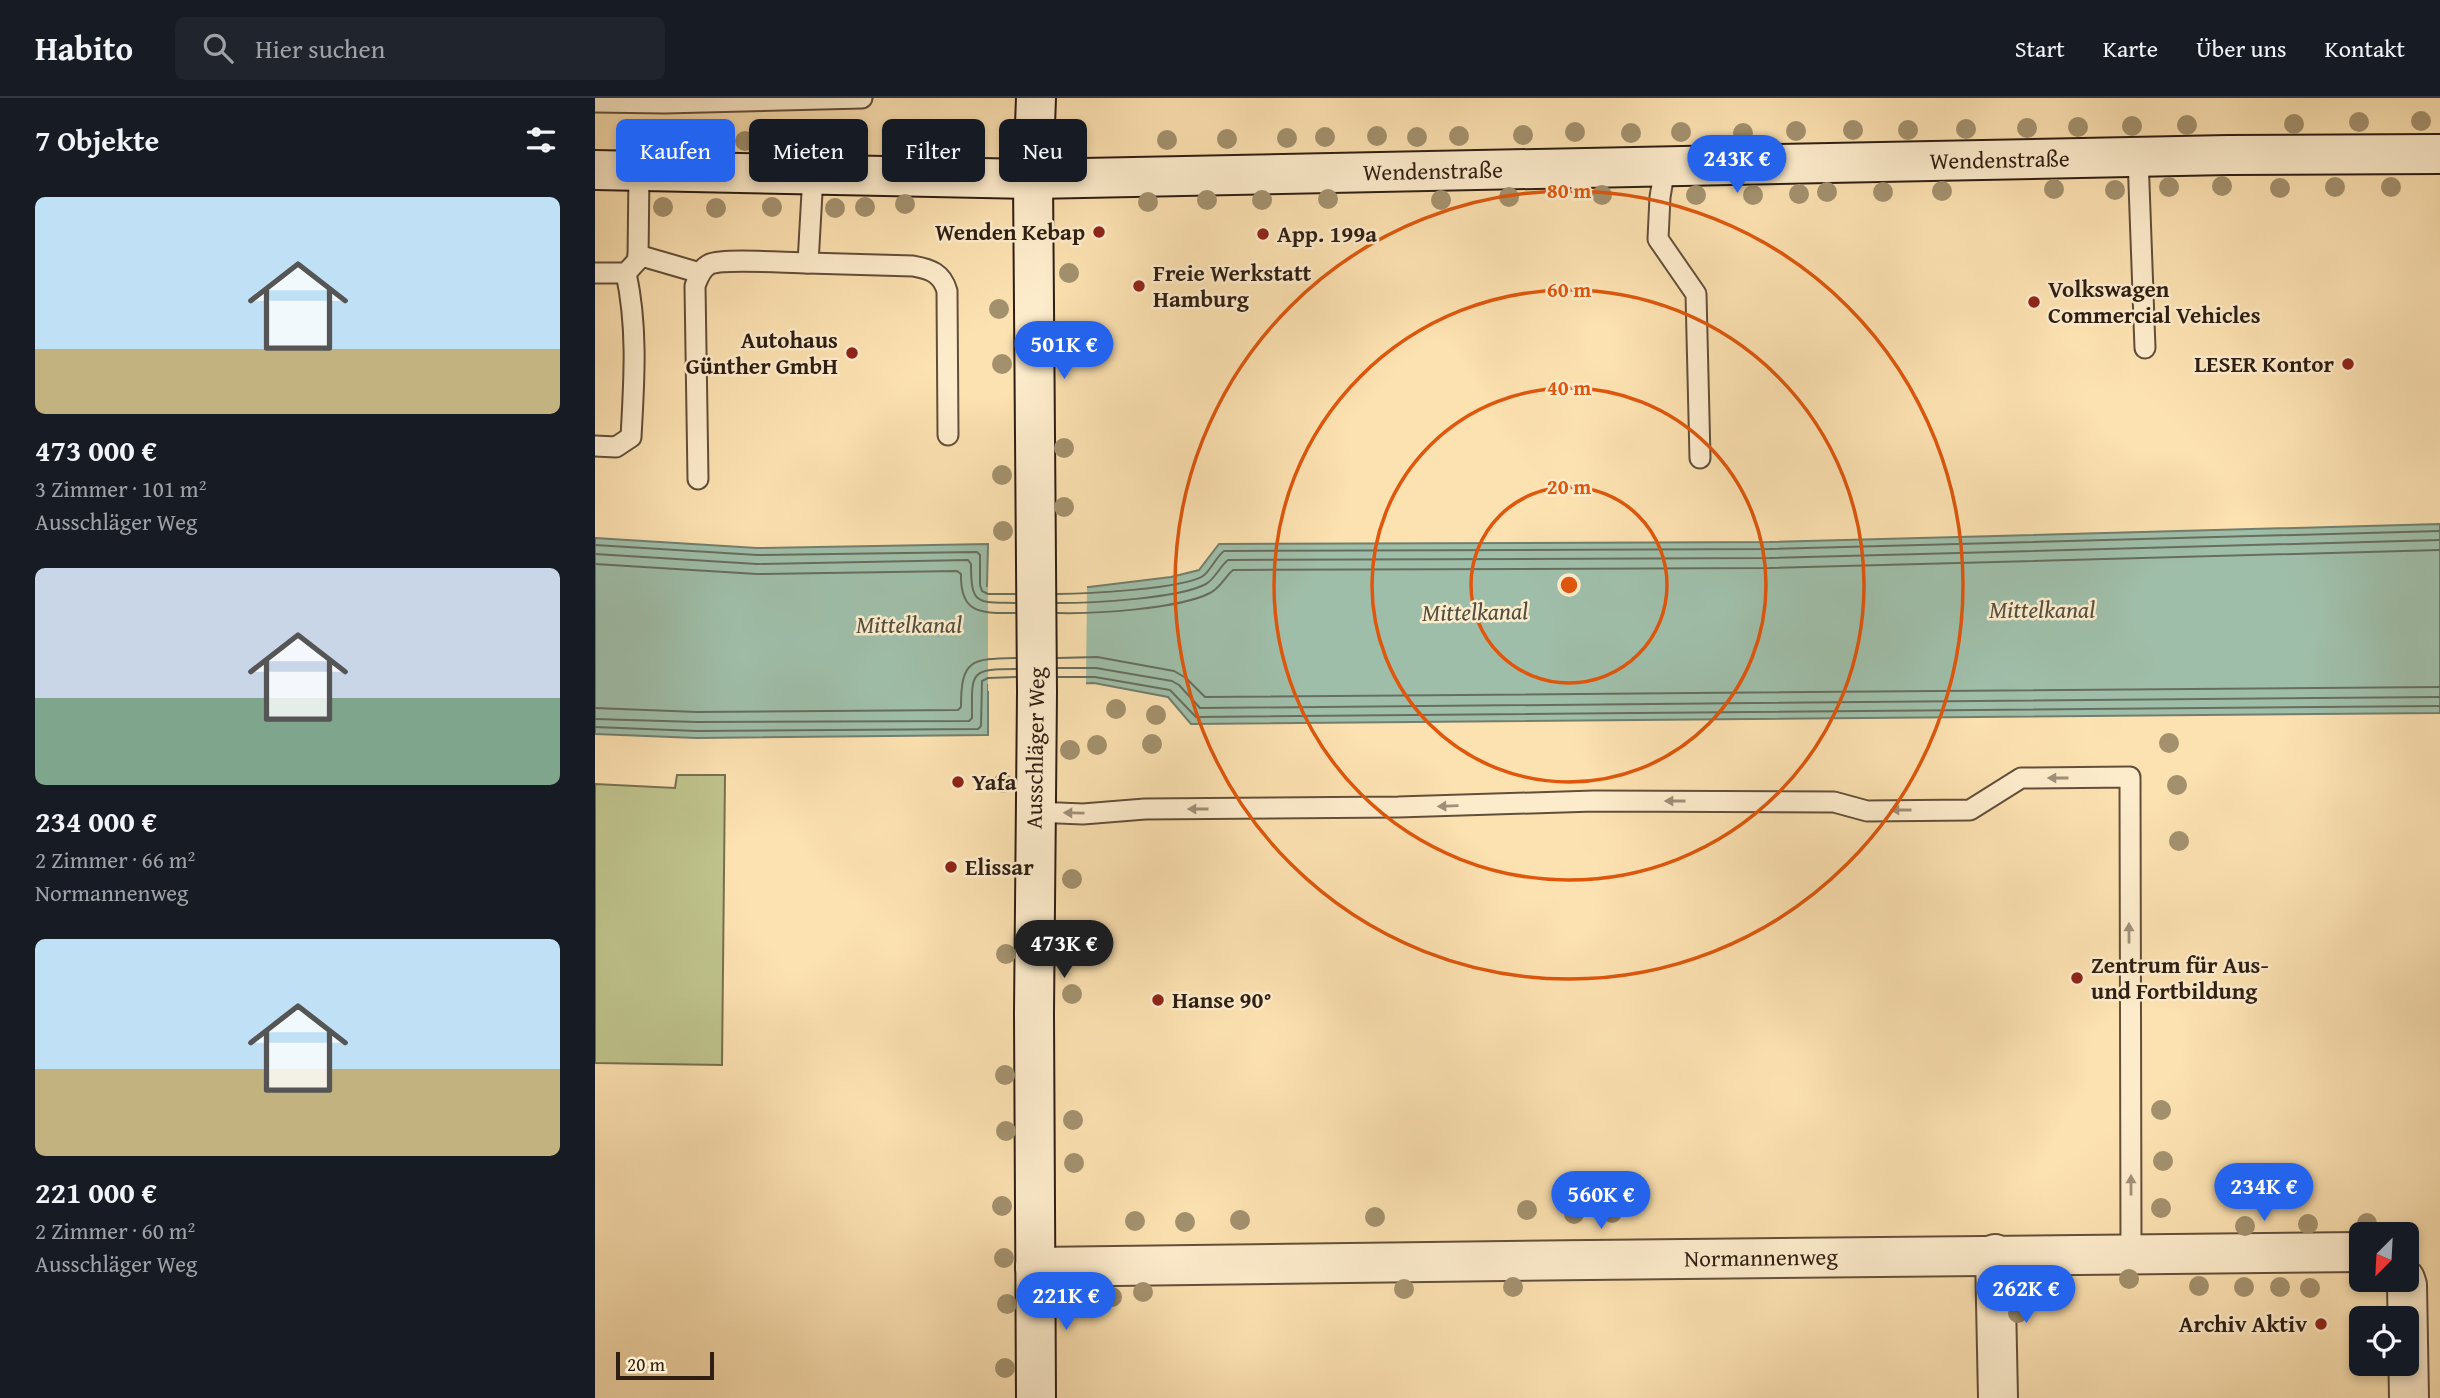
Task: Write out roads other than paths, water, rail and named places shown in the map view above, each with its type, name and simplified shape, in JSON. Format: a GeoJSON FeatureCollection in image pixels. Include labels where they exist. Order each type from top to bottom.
{"type":"FeatureCollection","features":[{"type":"Feature","properties":{"kind":"street","name":"Ausschläger Weg"},"geometry":{"type":"LineString","coordinates":[[1035,119],[1036,98]]}},
{"type":"Feature","properties":{"kind":"street","name":"Wendenstraße"},"geometry":{"type":"LineString","coordinates":[[1087,178],[2440,154]]}},
{"type":"Feature","properties":{"kind":"street","name":"Wendenstraße"},"geometry":{"type":"LineString","coordinates":[[595,170],[616,170]]}},
{"type":"Feature","properties":{"kind":"street","name":"Wendenstraße"},"geometry":{"type":"LineString","coordinates":[[868,176],[999,178]]}},
{"type":"Feature","properties":{"kind":"street","name":"Ausschläger Weg"},"geometry":{"type":"LineString","coordinates":[[1033,182],[1037,692],[1034,812],[1037,1398]]}},
{"type":"Feature","properties":{"kind":"street","name":"Normannenweg"},"geometry":{"type":"LineString","coordinates":[[1035,1267],[2349,1252]]}},
{"type":"Feature","properties":{"kind":"street"},"geometry":{"type":"LineString","coordinates":[[1995,1254],[1998,1398]]}},
{"type":"Feature","properties":{"kind":"street"},"geometry":{"type":"LineString","coordinates":[[2407,1292],[2409,1398]]}},
{"type":"Feature","properties":{"kind":"lane"},"geometry":{"type":"LineString","coordinates":[[595,102],[678,103],[862,98]]}},
{"type":"Feature","properties":{"kind":"lane"},"geometry":{"type":"LineString","coordinates":[[2138,158],[2145,348]]}},
{"type":"Feature","properties":{"kind":"lane"},"geometry":{"type":"LineString","coordinates":[[1665,167],[1658,239],[1696,294],[1700,458]]}},
{"type":"Feature","properties":{"kind":"lane"},"geometry":{"type":"LineString","coordinates":[[595,272],[626,273],[638,260],[639,182]]}},
{"type":"Feature","properties":{"kind":"lane"},"geometry":{"type":"LineString","coordinates":[[808,263],[813,182]]}},
{"type":"Feature","properties":{"kind":"lane"},"geometry":{"type":"LineString","coordinates":[[638,255],[700,273]]}},
{"type":"Feature","properties":{"kind":"lane"},"geometry":{"type":"LineString","coordinates":[[698,479],[695,286],[700,273],[708,265],[722,262],[913,266],[930,269],[944,280],[947,291],[948,435]]}},
{"type":"Feature","properties":{"kind":"lane"},"geometry":{"type":"LineString","coordinates":[[595,446],[616,447],[631,437],[635,352],[626,273]]}},
{"type":"Feature","properties":{"kind":"lane"},"geometry":{"type":"LineString","coordinates":[[1034,812],[1083,814],[1145,810],[1594,801],[1834,802],[1867,811],[1970,810],[2021,778],[2130,777],[2131,1253]]}},
{"type":"Feature","properties":{"kind":"water","name":"Mittelkanal"},"geometry":{"type":"Polygon","coordinates":[[[2440,524],[2440,713],[1191,724],[1168,697],[1094,683],[988,685],[988,735],[697,738],[595,734],[595,538],[757,548],[988,544],[987,586],[1089,587],[1171,577],[1199,570],[1219,544],[1769,542],[2440,524]]]}},
{"type":"Feature","properties":{"kind":"place","name":"Wenden Kebap"},"geometry":{"type":"Point","coordinates":[1099,232]}},
{"type":"Feature","properties":{"kind":"place","name":"App. 199a"},"geometry":{"type":"Point","coordinates":[1263,234]}},
{"type":"Feature","properties":{"kind":"place","name":"Freie Werkstatt Hamburg"},"geometry":{"type":"Point","coordinates":[1139,286]}},
{"type":"Feature","properties":{"kind":"place","name":"Volkswagen Commercial Vehicles"},"geometry":{"type":"Point","coordinates":[2034,302]}},
{"type":"Feature","properties":{"kind":"place","name":"Autohaus Günther GmbH"},"geometry":{"type":"Point","coordinates":[852,353]}},
{"type":"Feature","properties":{"kind":"place","name":"LESER Kontor"},"geometry":{"type":"Point","coordinates":[2348,364]}},
{"type":"Feature","properties":{"kind":"place","name":"Yafa"},"geometry":{"type":"Point","coordinates":[958,782]}},
{"type":"Feature","properties":{"kind":"place","name":"Elissar"},"geometry":{"type":"Point","coordinates":[951,867]}},
{"type":"Feature","properties":{"kind":"place","name":"Zentrum für Aus- und Fortbildung"},"geometry":{"type":"Point","coordinates":[2077,978]}},
{"type":"Feature","properties":{"kind":"place","name":"Hanse 90°"},"geometry":{"type":"Point","coordinates":[1158,1000]}},
{"type":"Feature","properties":{"kind":"place","name":"Archiv Aktiv"},"geometry":{"type":"Point","coordinates":[2321,1324]}}]}
